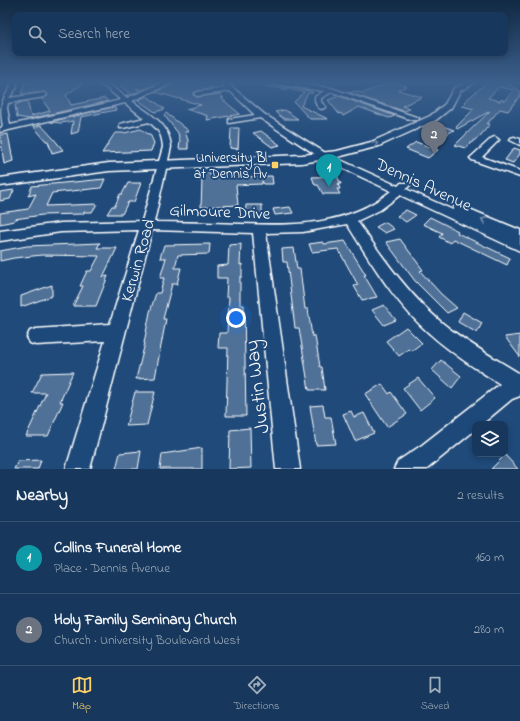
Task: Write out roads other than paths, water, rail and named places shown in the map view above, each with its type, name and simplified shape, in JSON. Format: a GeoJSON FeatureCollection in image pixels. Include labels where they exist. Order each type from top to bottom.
{"type":"FeatureCollection","features":[{"type":"Feature","properties":{"kind":"main road"},"geometry":{"type":"LineString","coordinates":[[0,174],[76,163],[266,161],[320,153],[361,141],[415,118],[433,108],[437,104]]}},
{"type":"Feature","properties":{"kind":"main road"},"geometry":{"type":"LineString","coordinates":[[338,154],[375,144],[433,118],[443,112],[449,105]]}},
{"type":"Feature","properties":{"kind":"main road"},"geometry":{"type":"LineString","coordinates":[[0,182],[72,171],[163,161]]}},
{"type":"Feature","properties":{"kind":"street"},"geometry":{"type":"LineString","coordinates":[[4,104],[3,129],[110,104]]}},
{"type":"Feature","properties":{"kind":"street","name":"Kerwin Road"},"geometry":{"type":"LineString","coordinates":[[78,469],[147,226],[167,147],[166,136],[162,128],[132,104]]}},
{"type":"Feature","properties":{"kind":"street","name":"Dennis Avenue"},"geometry":{"type":"LineString","coordinates":[[248,104],[261,116],[320,153],[402,188],[520,235]]}},
{"type":"Feature","properties":{"kind":"street"},"geometry":{"type":"LineString","coordinates":[[373,104],[415,118]]}},
{"type":"Feature","properties":{"kind":"street"},"geometry":{"type":"LineString","coordinates":[[232,121],[261,116]]}},
{"type":"Feature","properties":{"kind":"street"},"geometry":{"type":"LineString","coordinates":[[122,126],[151,119]]}},
{"type":"Feature","properties":{"kind":"street"},"geometry":{"type":"LineString","coordinates":[[495,140],[475,158],[520,174]]}},
{"type":"Feature","properties":{"kind":"street","name":"Dennis Avenue"},"geometry":{"type":"LineString","coordinates":[[320,153],[338,154],[402,188],[520,246]]}},
{"type":"Feature","properties":{"kind":"street","name":"Gilmoure Drive"},"geometry":{"type":"LineString","coordinates":[[0,236],[33,230],[147,226],[281,230],[307,228],[332,224],[365,213],[376,208],[402,188]]}},
{"type":"Feature","properties":{"kind":"street"},"geometry":{"type":"LineString","coordinates":[[349,218],[392,280],[415,308],[450,340],[520,386]]}},
{"type":"Feature","properties":{"kind":"street","name":"Justin Way"},"geometry":{"type":"LineString","coordinates":[[259,229],[288,469]]}},
{"type":"Feature","properties":{"kind":"street"},"geometry":{"type":"LineString","coordinates":[[36,337],[116,332]]}},
{"type":"Feature","properties":{"kind":"street"},"geometry":{"type":"LineString","coordinates":[[406,469],[430,453],[506,391],[520,386]]}},
{"type":"Feature","properties":{"kind":"place","name":"Holy Family Seminary Church"},"geometry":{"type":"Point","coordinates":[434,154]}},
{"type":"Feature","properties":{"kind":"place","name":"University Bl at Dennis Av"},"geometry":{"type":"Point","coordinates":[275,165]}},
{"type":"Feature","properties":{"kind":"place","name":"Collins Funeral Home"},"geometry":{"type":"Point","coordinates":[329,187]}}]}
